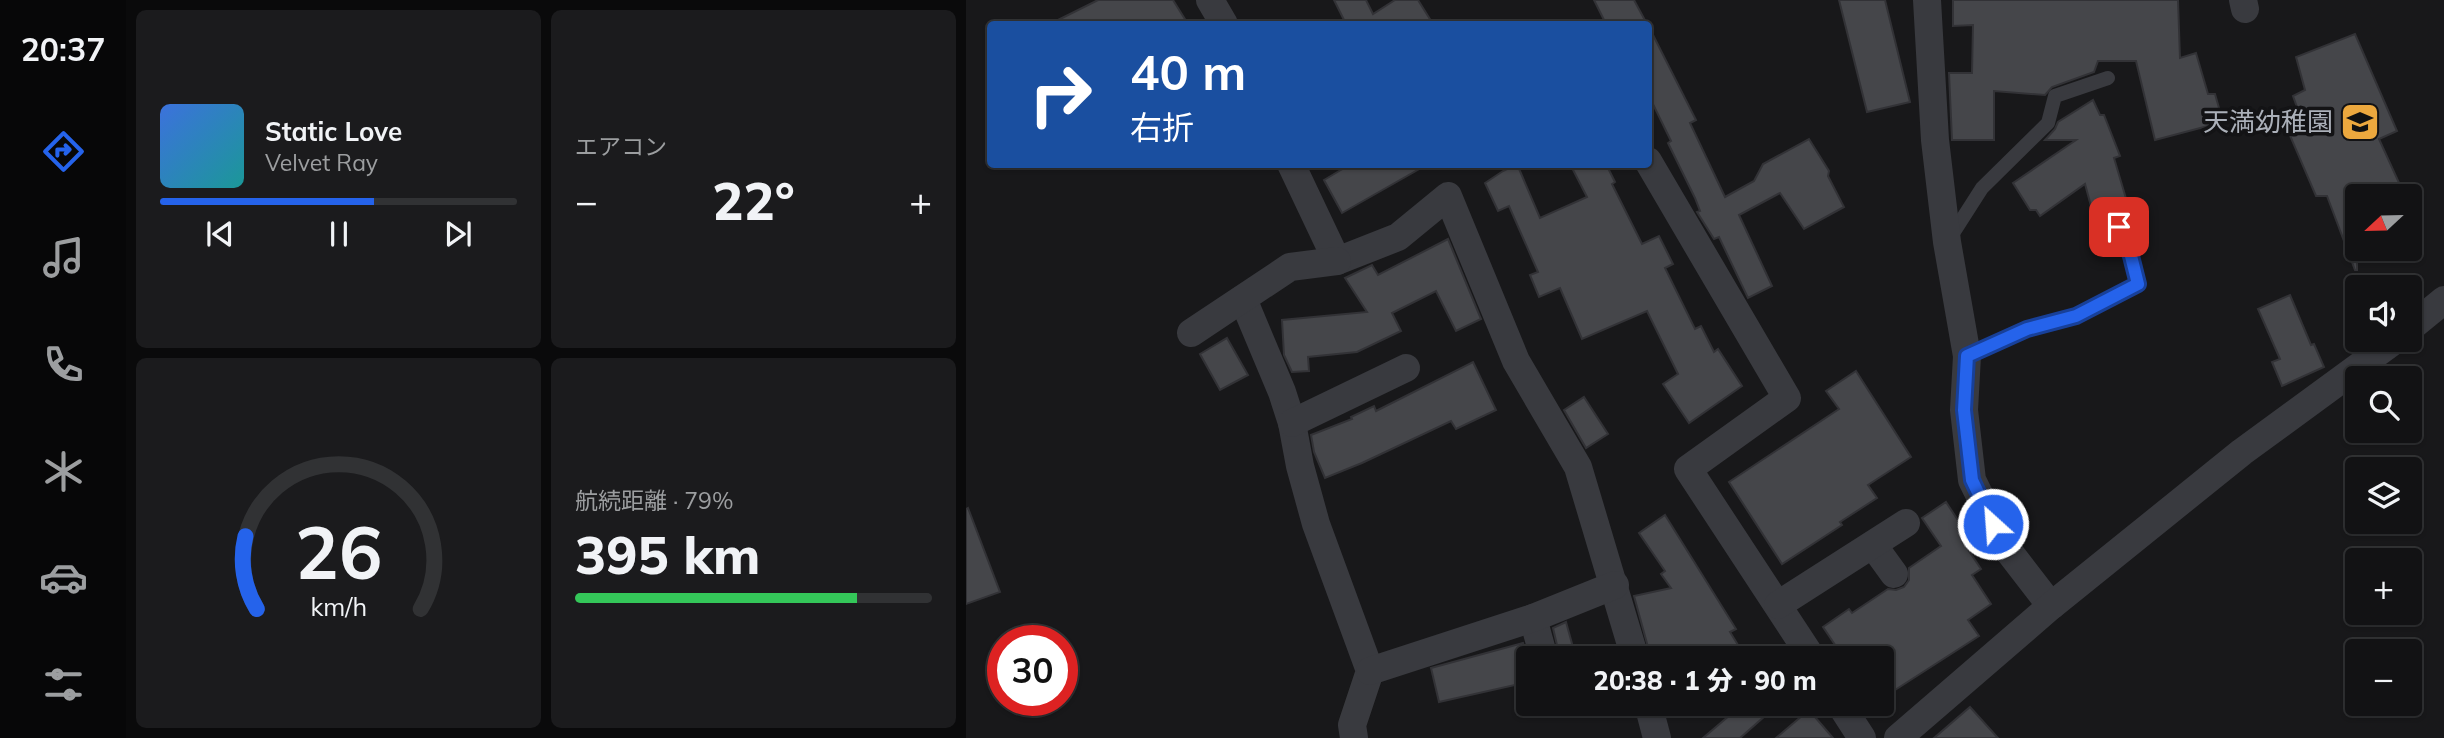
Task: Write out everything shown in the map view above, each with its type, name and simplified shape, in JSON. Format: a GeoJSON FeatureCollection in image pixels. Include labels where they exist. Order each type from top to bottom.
{"type":"FeatureCollection","features":[{"type":"Feature","properties":{"kind":"street"},"geometry":{"type":"LineString","coordinates":[[1210,0],[1222,21]]}},
{"type":"Feature","properties":{"kind":"street"},"geometry":{"type":"LineString","coordinates":[[1927,0],[1935,140],[1947,242],[1967,356],[1964,410],[1972,480],[2004,545],[2051,606]]}},
{"type":"Feature","properties":{"kind":"street"},"geometry":{"type":"LineString","coordinates":[[1293,168],[1337,261]]}},
{"type":"Feature","properties":{"kind":"street"},"geometry":{"type":"LineString","coordinates":[[1652,168],[1787,398],[1688,469],[1804,646]]}},
{"type":"Feature","properties":{"kind":"street"},"geometry":{"type":"LineString","coordinates":[[1191,333],[1290,267],[1337,261],[1398,237],[1448,196],[1516,361],[1578,467],[1632,646]]}},
{"type":"Feature","properties":{"kind":"street"},"geometry":{"type":"LineString","coordinates":[[1243,299],[1282,392],[1316,524],[1370,671],[1352,724],[1354,738]]}},
{"type":"Feature","properties":{"kind":"street"},"geometry":{"type":"LineString","coordinates":[[2422,318],[2444,300]]}},
{"type":"Feature","properties":{"kind":"street"},"geometry":{"type":"LineString","coordinates":[[1898,738],[2051,606],[2242,452],[2379,352]]}},
{"type":"Feature","properties":{"kind":"street"},"geometry":{"type":"LineString","coordinates":[[1292,423],[1406,368]]}},
{"type":"Feature","properties":{"kind":"street"},"geometry":{"type":"LineString","coordinates":[[1778,605],[1906,523]]}},
{"type":"Feature","properties":{"kind":"street"},"geometry":{"type":"LineString","coordinates":[[1873,545],[1894,575]]}},
{"type":"Feature","properties":{"kind":"street"},"geometry":{"type":"LineString","coordinates":[[1370,671],[1533,618],[1615,585]]}},
{"type":"Feature","properties":{"kind":"street"},"geometry":{"type":"LineString","coordinates":[[1533,618],[1541,646]]}},
{"type":"Feature","properties":{"kind":"street"},"geometry":{"type":"LineString","coordinates":[[1651,716],[1657,738]]}},
{"type":"Feature","properties":{"kind":"street"},"geometry":{"type":"LineString","coordinates":[[1848,716],[1862,738]]}},
{"type":"Feature","properties":{"kind":"lane"},"geometry":{"type":"LineString","coordinates":[[1947,242],[1982,188],[2048,123],[2054,96],[2108,78]]}},
{"type":"Feature","properties":{"kind":"lane"},"geometry":{"type":"LineString","coordinates":[[1967,356],[2027,329],[2076,316],[2138,284],[2131,256],[2119,227]]}},
{"type":"Feature","properties":{"kind":"building"},"geometry":{"type":"Polygon","coordinates":[[[1098,0],[1173,0],[1186,21],[1056,21],[1098,0]]]}},
{"type":"Feature","properties":{"kind":"building"},"geometry":{"type":"Polygon","coordinates":[[[1334,0],[1366,0],[1373,14],[1395,0],[1418,0],[1431,21],[1344,21],[1334,0]]]}},
{"type":"Feature","properties":{"kind":"building"},"geometry":{"type":"Polygon","coordinates":[[[1594,0],[1634,0],[1645,21],[1604,21],[1594,0]]]}},
{"type":"Feature","properties":{"kind":"building"},"geometry":{"type":"Polygon","coordinates":[[[1839,0],[1885,0],[1910,102],[1867,112],[1839,0]]]}},
{"type":"Feature","properties":{"kind":"building"},"geometry":{"type":"Polygon","coordinates":[[[1953,0],[2178,0],[2180,58],[2196,53],[2208,94],[2215,94],[2223,122],[2155,140],[2136,61],[2098,61],[2094,72],[2052,87],[2045,95],[1994,91],[1994,140],[1952,140],[1949,73],[1972,73],[1973,25],[1953,26],[1953,0]]]}},
{"type":"Feature","properties":{"kind":"building"},"geometry":{"type":"Polygon","coordinates":[[[1652,33],[1696,120],[1690,123],[1725,197],[1754,181],[1763,164],[1809,139],[1829,171],[1828,176],[1844,207],[1804,229],[1780,193],[1739,215],[1772,286],[1748,298],[1719,237],[1714,239],[1697,212],[1700,211],[1695,198],[1668,143],[1671,141],[1652,102],[1652,33]]]}},
{"type":"Feature","properties":{"kind":"building"},"geometry":{"type":"Polygon","coordinates":[[[2355,34],[2397,131],[2379,139],[2400,184],[2345,184],[2345,244],[2327,196],[2316,196],[2282,117],[2298,110],[2293,96],[2305,90],[2296,57],[2355,34]]]}},
{"type":"Feature","properties":{"kind":"building"},"geometry":{"type":"Polygon","coordinates":[[[2093,100],[2100,115],[2104,115],[2120,156],[2114,158],[2130,212],[2095,221],[2085,184],[2040,216],[2036,210],[2030,210],[2013,183],[2076,140],[2045,140],[2058,122],[2093,100]]]}},
{"type":"Feature","properties":{"kind":"building"},"geometry":{"type":"Polygon","coordinates":[[[1344,168],[1421,168],[1342,213],[1324,180],[1344,168]]]}},
{"type":"Feature","properties":{"kind":"building"},"geometry":{"type":"Polygon","coordinates":[[[1519,168],[1540,218],[1587,197],[1572,168],[1608,168],[1615,182],[1612,184],[1642,244],[1659,236],[1673,264],[1665,268],[1695,329],[1701,326],[1714,352],[1718,349],[1742,386],[1689,423],[1663,384],[1678,374],[1647,311],[1582,339],[1560,288],[1539,297],[1530,275],[1538,272],[1509,206],[1498,211],[1485,183],[1503,171],[1519,168]]]}},
{"type":"Feature","properties":{"kind":"building"},"geometry":{"type":"Polygon","coordinates":[[[1448,239],[1481,319],[1456,331],[1436,291],[1392,313],[1401,331],[1357,352],[1308,357],[1309,371],[1292,372],[1284,355],[1282,320],[1367,312],[1345,278],[1372,265],[1378,275],[1448,239]]]}},
{"type":"Feature","properties":{"kind":"building"},"geometry":{"type":"Polygon","coordinates":[[[2352,261],[2357,261],[2355,270],[2352,261]]]}},
{"type":"Feature","properties":{"kind":"building"},"geometry":{"type":"Polygon","coordinates":[[[2290,295],[2311,345],[2314,344],[2324,367],[2282,386],[2272,362],[2280,359],[2258,309],[2290,295]]]}},
{"type":"Feature","properties":{"kind":"building"},"geometry":{"type":"Polygon","coordinates":[[[1227,338],[1248,375],[1220,390],[1200,354],[1227,338]]]}},
{"type":"Feature","properties":{"kind":"building"},"geometry":{"type":"Polygon","coordinates":[[[1473,362],[1496,410],[1456,429],[1451,421],[1325,478],[1314,452],[1311,435],[1352,419],[1351,417],[1374,406],[1376,411],[1473,362]]]}},
{"type":"Feature","properties":{"kind":"building"},"geometry":{"type":"Polygon","coordinates":[[[1856,371],[1911,457],[1868,485],[1877,498],[1840,522],[1842,525],[1782,564],[1729,482],[1839,409],[1826,391],[1856,371]]]}},
{"type":"Feature","properties":{"kind":"building"},"geometry":{"type":"Polygon","coordinates":[[[1584,397],[1608,434],[1586,448],[1564,410],[1584,397]]]}},
{"type":"Feature","properties":{"kind":"building"},"geometry":{"type":"Polygon","coordinates":[[[1946,502],[1969,537],[1963,542],[1981,569],[1972,575],[1991,604],[1968,620],[1979,636],[1894,691],[1894,646],[1836,646],[1823,627],[1849,609],[1852,613],[1888,589],[1904,587],[1909,580],[1909,568],[1941,546],[1922,518],[1946,502]]]}},
{"type":"Feature","properties":{"kind":"building"},"geometry":{"type":"Polygon","coordinates":[[[968,508],[1000,592],[966,604],[966,509],[968,508]]]}},
{"type":"Feature","properties":{"kind":"building"},"geometry":{"type":"Polygon","coordinates":[[[1665,515],[1736,629],[1730,632],[1739,646],[1648,646],[1634,596],[1671,588],[1661,574],[1665,571],[1639,533],[1665,515]]]}},
{"type":"Feature","properties":{"kind":"building"},"geometry":{"type":"Polygon","coordinates":[[[1566,622],[1573,646],[1557,646],[1553,628],[1566,622]]]}},
{"type":"Feature","properties":{"kind":"building"},"geometry":{"type":"Polygon","coordinates":[[[1523,643],[1524,646],[1516,646],[1516,685],[1439,702],[1431,668],[1523,643]]]}},
{"type":"Feature","properties":{"kind":"building"},"geometry":{"type":"Polygon","coordinates":[[[1970,707],[1998,738],[1934,738],[1970,707]]]}},
{"type":"Feature","properties":{"kind":"building"},"geometry":{"type":"Polygon","coordinates":[[[1729,716],[1765,716],[1740,738],[1703,738],[1729,716]]]}},
{"type":"Feature","properties":{"kind":"building"},"geometry":{"type":"Polygon","coordinates":[[[1802,716],[1814,716],[1833,738],[1776,738],[1802,716]]]}},
{"type":"Feature","properties":{"kind":"place","name":"天満幼稚園"},"geometry":{"type":"Point","coordinates":[2360,122]}},
{"type":"Feature","properties":{"kind":"route"},"geometry":{"type":"LineString","coordinates":[[1993,524],[1972,480],[1964,410],[1967,356],[2027,329],[2076,316],[2138,284],[2131,256],[2119,227]]}}]}
